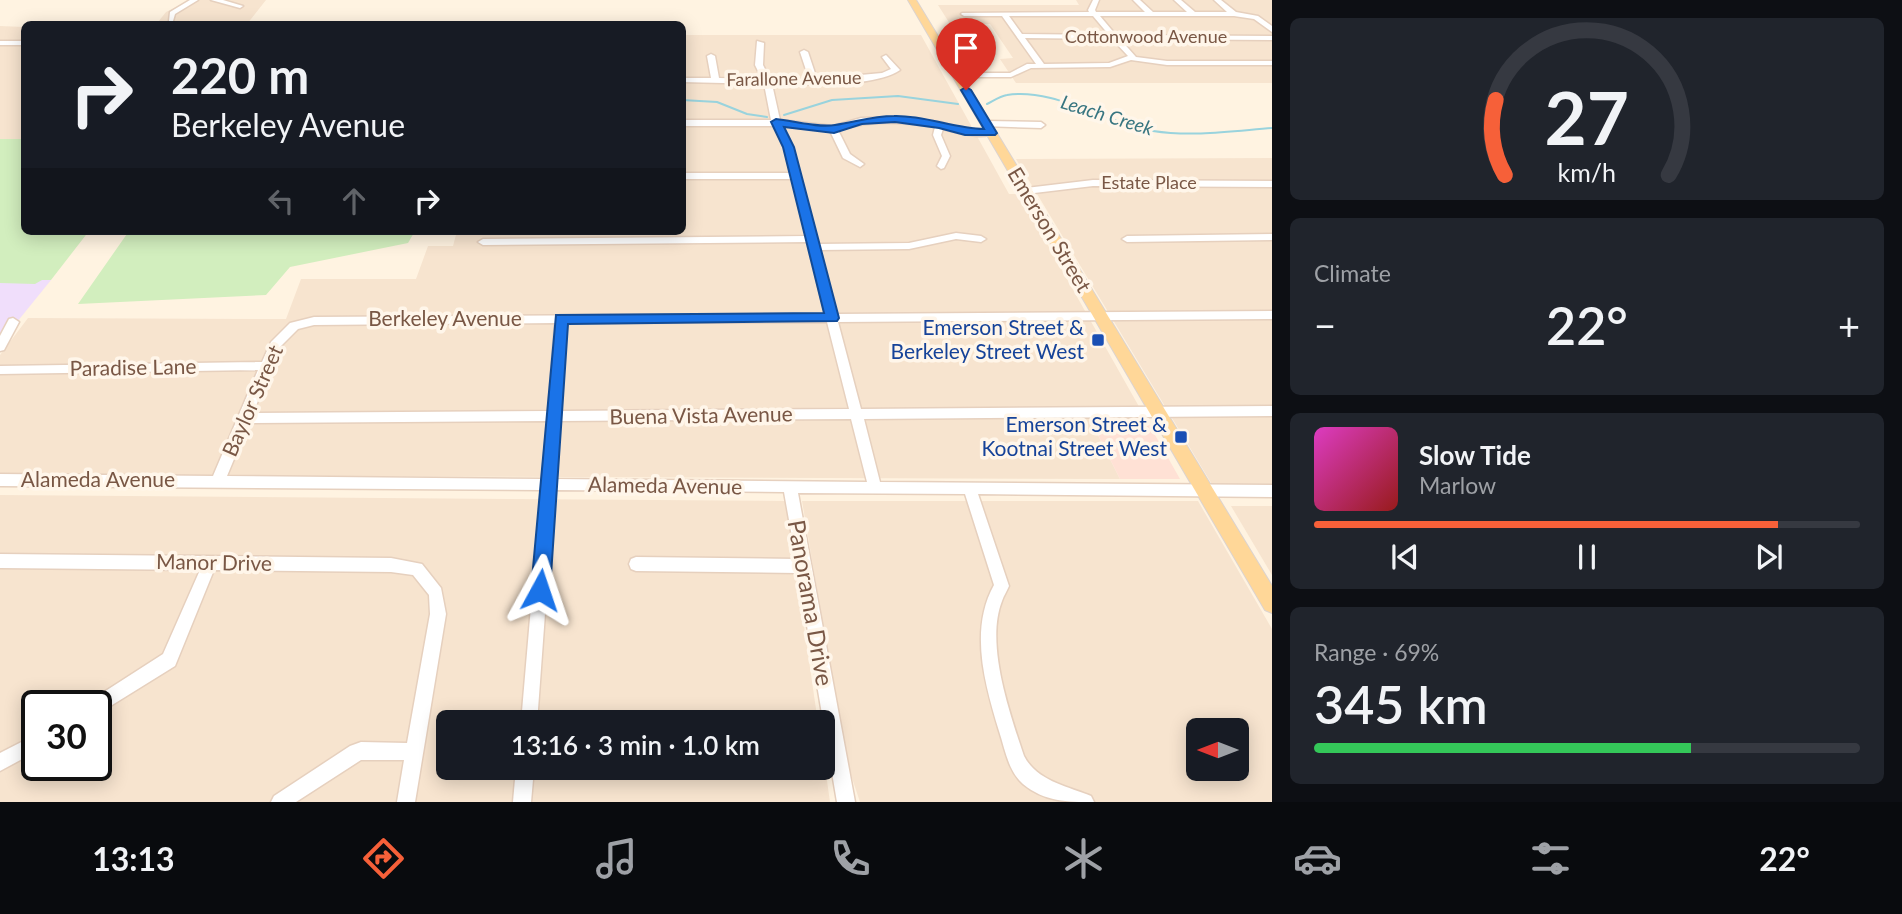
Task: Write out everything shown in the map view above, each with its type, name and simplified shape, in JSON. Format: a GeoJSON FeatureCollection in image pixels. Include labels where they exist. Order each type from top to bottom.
{"type":"FeatureCollection","features":[{"type":"Feature","properties":{"kind":"main road","name":"Emerson Street"},"geometry":{"type":"LineString","coordinates":[[912,0],[1272,604]]}},
{"type":"Feature","properties":{"kind":"street"},"geometry":{"type":"LineString","coordinates":[[171,20],[170,15],[175,10],[195,0]]}},
{"type":"Feature","properties":{"kind":"street"},"geometry":{"type":"LineString","coordinates":[[214,0],[240,6]]}},
{"type":"Feature","properties":{"kind":"street"},"geometry":{"type":"LineString","coordinates":[[1096,0],[1090,9],[1133,58]]}},
{"type":"Feature","properties":{"kind":"street"},"geometry":{"type":"LineString","coordinates":[[1136,0],[1151,14]]}},
{"type":"Feature","properties":{"kind":"street"},"geometry":{"type":"LineString","coordinates":[[1177,0],[1193,14]]}},
{"type":"Feature","properties":{"kind":"street"},"geometry":{"type":"LineString","coordinates":[[1217,0],[1234,14]]}},
{"type":"Feature","properties":{"kind":"street"},"geometry":{"type":"LineString","coordinates":[[964,14],[1234,14],[1253,16],[1272,30]]}},
{"type":"Feature","properties":{"kind":"street"},"geometry":{"type":"LineString","coordinates":[[1004,14],[1041,65]]}},
{"type":"Feature","properties":{"kind":"street","name":"Cottonwood Avenue"},"geometry":{"type":"LineString","coordinates":[[1020,36],[1272,38]]}},
{"type":"Feature","properties":{"kind":"street"},"geometry":{"type":"LineString","coordinates":[[0,43],[21,43]]}},
{"type":"Feature","properties":{"kind":"street"},"geometry":{"type":"LineString","coordinates":[[760,43],[759,65],[767,81],[776,122],[788,147],[796,176],[875,487]]}},
{"type":"Feature","properties":{"kind":"street"},"geometry":{"type":"LineString","coordinates":[[804,52],[814,81]]}},
{"type":"Feature","properties":{"kind":"street","name":"Farallone Avenue"},"geometry":{"type":"LineString","coordinates":[[711,56],[715,80]]}},
{"type":"Feature","properties":{"kind":"street","name":"Farallone Avenue"},"geometry":{"type":"LineString","coordinates":[[686,80],[814,81],[891,75],[896,70],[886,57]]}},
{"type":"Feature","properties":{"kind":"street"},"geometry":{"type":"LineString","coordinates":[[957,75],[1011,75],[1026,67],[1110,65],[1133,58],[1167,63],[1272,63]]}},
{"type":"Feature","properties":{"kind":"street"},"geometry":{"type":"LineString","coordinates":[[686,123],[776,122],[834,129],[882,119],[940,125],[965,132],[1041,125]]}},
{"type":"Feature","properties":{"kind":"street"},"geometry":{"type":"LineString","coordinates":[[940,125],[937,135],[946,156],[941,166]]}},
{"type":"Feature","properties":{"kind":"street"},"geometry":{"type":"LineString","coordinates":[[834,129],[846,156],[860,164]]}},
{"type":"Feature","properties":{"kind":"street"},"geometry":{"type":"LineString","coordinates":[[686,176],[796,176]]}},
{"type":"Feature","properties":{"kind":"street","name":"Estate Place"},"geometry":{"type":"LineString","coordinates":[[1026,191],[1093,183],[1272,184]]}},
{"type":"Feature","properties":{"kind":"street"},"geometry":{"type":"LineString","coordinates":[[483,242],[909,246],[951,237],[981,239]]}},
{"type":"Feature","properties":{"kind":"street"},"geometry":{"type":"LineString","coordinates":[[1127,239],[1272,237]]}},
{"type":"Feature","properties":{"kind":"street","name":"Berkeley Avenue"},"geometry":{"type":"LineString","coordinates":[[294,326],[314,321],[351,320],[1272,315]]}},
{"type":"Feature","properties":{"kind":"street"},"geometry":{"type":"LineString","coordinates":[[530,710],[561,319]]}},
{"type":"Feature","properties":{"kind":"street"},"geometry":{"type":"LineString","coordinates":[[0,347],[13,322]]}},
{"type":"Feature","properties":{"kind":"street","name":"Baylor Street"},"geometry":{"type":"LineString","coordinates":[[218,481],[265,366],[278,340],[294,326]]}},
{"type":"Feature","properties":{"kind":"street","name":"Paradise Lane"},"geometry":{"type":"LineString","coordinates":[[0,370],[265,366]]}},
{"type":"Feature","properties":{"kind":"street","name":"Buena Vista Avenue"},"geometry":{"type":"LineString","coordinates":[[244,418],[1272,411]]}},
{"type":"Feature","properties":{"kind":"street","name":"Alameda Avenue"},"geometry":{"type":"LineString","coordinates":[[0,480],[1272,491]]}},
{"type":"Feature","properties":{"kind":"street","name":"Panorama Drive"},"geometry":{"type":"LineString","coordinates":[[790,487],[846,802]]}},
{"type":"Feature","properties":{"kind":"street"},"geometry":{"type":"LineString","coordinates":[[970,489],[1002,586],[994,596],[991,608],[988,656],[992,682],[1017,759],[1023,772],[1034,780],[1084,802]]}},
{"type":"Feature","properties":{"kind":"street","name":"Manor Drive"},"geometry":{"type":"LineString","coordinates":[[0,561],[391,565],[417,569],[436,593],[438,614],[415,752]]}},
{"type":"Feature","properties":{"kind":"street"},"geometry":{"type":"LineString","coordinates":[[112,697],[169,660],[210,563]]}},
{"type":"Feature","properties":{"kind":"street"},"geometry":{"type":"LineString","coordinates":[[636,564],[803,566]]}},
{"type":"Feature","properties":{"kind":"street"},"geometry":{"type":"LineString","coordinates":[[0,762],[21,751]]}},
{"type":"Feature","properties":{"kind":"street"},"geometry":{"type":"LineString","coordinates":[[280,802],[350,755],[361,751],[415,752],[406,802]]}},
{"type":"Feature","properties":{"kind":"street"},"geometry":{"type":"LineString","coordinates":[[522,802],[524,780]]}},
{"type":"Feature","properties":{"kind":"shaded area"},"geometry":{"type":"Polygon","coordinates":[[[190,0],[266,0],[249,21],[159,21],[166,12],[190,0]]]}},
{"type":"Feature","properties":{"kind":"shaded area"},"geometry":{"type":"Polygon","coordinates":[[[1076,0],[1272,0],[1272,83],[1016,83],[1000,59],[1013,58],[990,24],[950,24],[938,5],[1079,5],[1076,0]]]}},
{"type":"Feature","properties":{"kind":"shaded area"},"geometry":{"type":"Polygon","coordinates":[[[0,26],[21,27],[21,139],[0,139],[0,26]]]}},
{"type":"Feature","properties":{"kind":"shaded area"},"geometry":{"type":"Polygon","coordinates":[[[686,35],[921,35],[1009,194],[1019,194],[1146,419],[1090,419],[1120,479],[0,475],[0,355],[28,318],[286,319],[301,279],[416,279],[428,246],[453,246],[456,235],[686,235],[686,35]]]}},
{"type":"Feature","properties":{"kind":"shaded area"},"geometry":{"type":"Polygon","coordinates":[[[1272,158],[1272,486],[1213,486],[1016,159],[1272,158]]]}},
{"type":"Feature","properties":{"kind":"shaded area"},"geometry":{"type":"Polygon","coordinates":[[[0,280],[51,280],[0,343],[0,280]]]}},
{"type":"Feature","properties":{"kind":"shaded area"},"geometry":{"type":"Polygon","coordinates":[[[1090,419],[1146,419],[1180,479],[1120,479],[1090,419]]]}},
{"type":"Feature","properties":{"kind":"shaded area"},"geometry":{"type":"Polygon","coordinates":[[[0,495],[786,501],[816,710],[436,710],[436,780],[827,780],[830,802],[0,802],[0,495]]]}},
{"type":"Feature","properties":{"kind":"shaded area"},"geometry":{"type":"Polygon","coordinates":[[[802,501],[1198,501],[1272,629],[1272,802],[860,802],[846,760],[802,501]]]}},
{"type":"Feature","properties":{"kind":"shaded area"},"geometry":{"type":"Polygon","coordinates":[[[1231,506],[1272,506],[1272,575],[1231,506]]]}},
{"type":"Feature","properties":{"kind":"green space"},"geometry":{"type":"Polygon","coordinates":[[[0,139],[21,139],[21,235],[86,235],[51,280],[42,280],[35,284],[0,283],[0,139]]]}},
{"type":"Feature","properties":{"kind":"green space"},"geometry":{"type":"Polygon","coordinates":[[[126,235],[413,235],[408,243],[290,267],[266,295],[78,304],[126,235]]]}},
{"type":"Feature","properties":{"kind":"waterway","name":"Leach Creek"},"geometry":{"type":"LineString","coordinates":[[987,104],[1007,95],[1042,96],[1135,127],[1168,133],[1212,133],[1272,128]]}},
{"type":"Feature","properties":{"kind":"waterway","name":"Leach Creek"},"geometry":{"type":"LineString","coordinates":[[784,115],[832,100],[898,96],[958,104]]}},
{"type":"Feature","properties":{"kind":"waterway","name":"Leach Creek"},"geometry":{"type":"LineString","coordinates":[[686,100],[717,102],[747,114],[767,117]]}},
{"type":"Feature","properties":{"kind":"place","name":"Emerson Street & Berkeley Street West"},"geometry":{"type":"Point","coordinates":[1098,340]}},
{"type":"Feature","properties":{"kind":"place","name":"Emerson Street & Kootnai Street West"},"geometry":{"type":"Point","coordinates":[1181,437]}},
{"type":"Feature","properties":{"kind":"route"},"geometry":{"type":"LineString","coordinates":[[540,590],[561,319],[832,318],[788,147],[776,122],[834,129],[861,121],[917,120],[965,132],[992,133],[966,90]]}}]}
